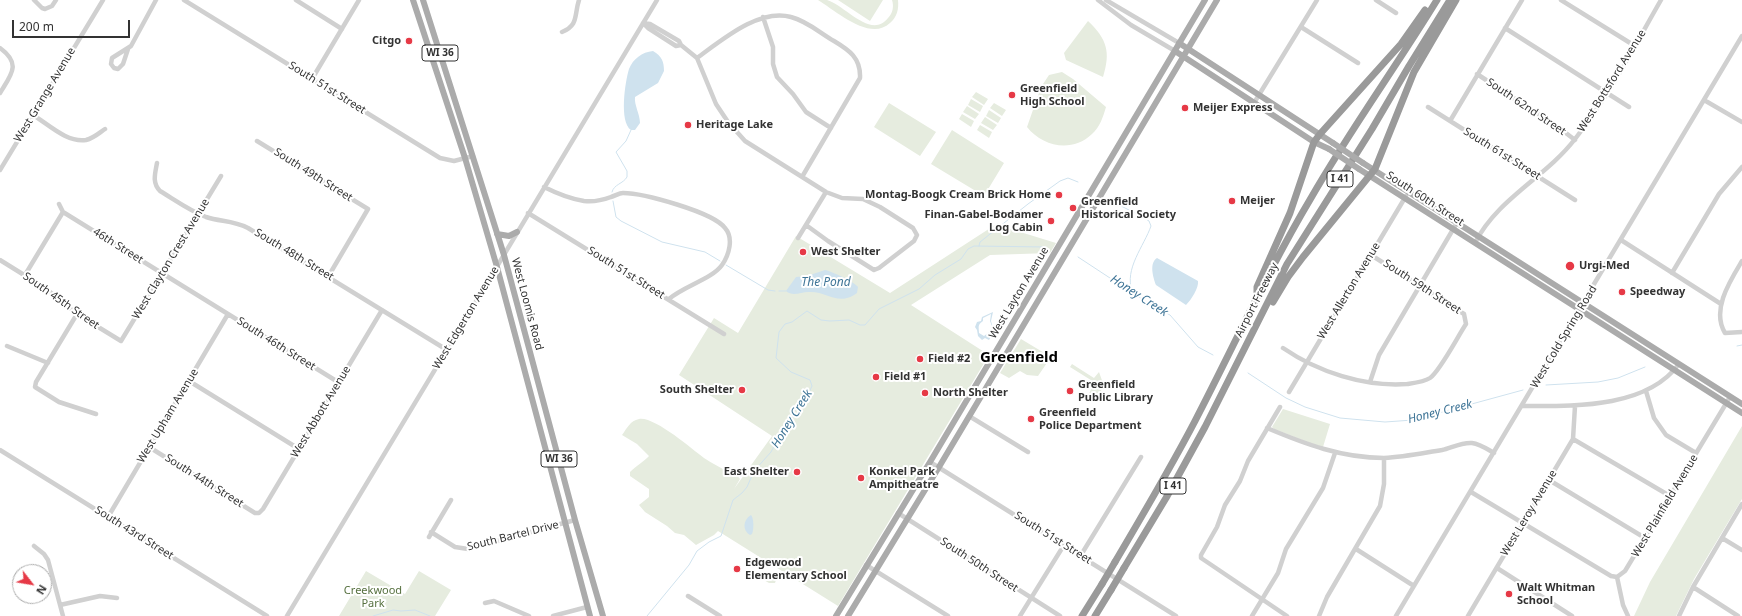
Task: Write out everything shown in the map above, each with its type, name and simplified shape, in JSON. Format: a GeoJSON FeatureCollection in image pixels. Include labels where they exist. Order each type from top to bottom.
{"type":"FeatureCollection","features":[{"type":"Feature","properties":{"kind":"highway"},"geometry":{"type":"LineString","coordinates":[[1257,298],[1257,287],[1290,213],[1314,142],[1400,44],[1432,0]]}},
{"type":"Feature","properties":{"kind":"highway","name":"Airport Freeway"},"geometry":{"type":"LineString","coordinates":[[1082,616],[1152,499],[1192,428],[1257,298],[1311,198],[1384,80],[1437,0]]}},
{"type":"Feature","properties":{"kind":"highway","name":"Airport Freeway"},"geometry":{"type":"LineString","coordinates":[[1096,616],[1184,465],[1287,264],[1372,129],[1450,0]]}},
{"type":"Feature","properties":{"kind":"highway"},"geometry":{"type":"LineString","coordinates":[[1238,362],[1246,355],[1276,295],[1288,277],[1373,173],[1414,72],[1456,0]]}},
{"type":"Feature","properties":{"kind":"main road","name":"West Loomis Road"},"geometry":{"type":"LineString","coordinates":[[413,0],[465,158],[497,267],[590,616]]}},
{"type":"Feature","properties":{"kind":"main road","name":"West Loomis Road"},"geometry":{"type":"LineString","coordinates":[[423,0],[504,255],[575,520],[603,616]]}},
{"type":"Feature","properties":{"kind":"main road","name":"West Layton Avenue"},"geometry":{"type":"LineString","coordinates":[[836,616],[930,462],[1205,0]]}},
{"type":"Feature","properties":{"kind":"main road","name":"West Layton Avenue"},"geometry":{"type":"LineString","coordinates":[[848,616],[939,467],[1217,0]]}},
{"type":"Feature","properties":{"kind":"main road"},"geometry":{"type":"LineString","coordinates":[[419,18],[428,15]]}},
{"type":"Feature","properties":{"kind":"main road","name":"South 60th Street"},"geometry":{"type":"LineString","coordinates":[[1179,43],[1364,163],[1373,173],[1405,198],[1453,230],[1742,413]]}},
{"type":"Feature","properties":{"kind":"main road","name":"South 60th Street"},"geometry":{"type":"LineString","coordinates":[[1175,51],[1314,142],[1329,149],[1359,169],[1373,173],[1409,191],[1742,404]]}},
{"type":"Feature","properties":{"kind":"main road"},"geometry":{"type":"LineString","coordinates":[[1216,78],[1221,70]]}},
{"type":"Feature","properties":{"kind":"main road"},"geometry":{"type":"LineString","coordinates":[[487,233],[496,232],[509,236],[517,232]]}},
{"type":"Feature","properties":{"kind":"main road"},"geometry":{"type":"LineString","coordinates":[[503,290],[513,288]]}},
{"type":"Feature","properties":{"kind":"main road"},"geometry":{"type":"LineString","coordinates":[[1602,324],[1606,324],[1613,328],[1617,324]]}},
{"type":"Feature","properties":{"kind":"main road"},"geometry":{"type":"LineString","coordinates":[[531,392],[540,390]]}},
{"type":"Feature","properties":{"kind":"street"},"geometry":{"type":"LineString","coordinates":[[34,0],[45,9],[52,6],[56,0]]}},
{"type":"Feature","properties":{"kind":"street","name":"West Grange Avenue"},"geometry":{"type":"LineString","coordinates":[[0,170],[103,0]]}},
{"type":"Feature","properties":{"kind":"street"},"geometry":{"type":"LineString","coordinates":[[128,49],[142,28],[156,0]]}},
{"type":"Feature","properties":{"kind":"street","name":"South 51st Street"},"geometry":{"type":"LineString","coordinates":[[184,0],[440,158],[454,161],[473,156]]}},
{"type":"Feature","properties":{"kind":"street"},"geometry":{"type":"LineString","coordinates":[[296,0],[342,29]]}},
{"type":"Feature","properties":{"kind":"street"},"geometry":{"type":"LineString","coordinates":[[312,79],[359,0]]}},
{"type":"Feature","properties":{"kind":"street"},"geometry":{"type":"LineString","coordinates":[[562,32],[570,29],[575,21],[579,0]]}},
{"type":"Feature","properties":{"kind":"street","name":"West Edgerton Avenue"},"geometry":{"type":"LineString","coordinates":[[287,616],[657,0]]}},
{"type":"Feature","properties":{"kind":"street","name":"South 60th Street"},"geometry":{"type":"LineString","coordinates":[[1098,0],[1131,25],[1175,51]]}},
{"type":"Feature","properties":{"kind":"street","name":"South 60th Street"},"geometry":{"type":"LineString","coordinates":[[1106,0],[1179,43]]}},
{"type":"Feature","properties":{"kind":"street"},"geometry":{"type":"LineString","coordinates":[[1254,103],[1318,0]]}},
{"type":"Feature","properties":{"kind":"street"},"geometry":{"type":"LineString","coordinates":[[1378,0],[1396,13]]}},
{"type":"Feature","properties":{"kind":"street"},"geometry":{"type":"LineString","coordinates":[[1450,121],[1522,0]]}},
{"type":"Feature","properties":{"kind":"street"},"geometry":{"type":"LineString","coordinates":[[1561,0],[1634,46]]}},
{"type":"Feature","properties":{"kind":"street","name":"West Bottsford Avenue"},"geometry":{"type":"LineString","coordinates":[[1475,243],[1479,236],[1510,199],[1559,157],[1575,140],[1607,93],[1661,0]]}},
{"type":"Feature","properties":{"kind":"street"},"geometry":{"type":"LineString","coordinates":[[697,58],[735,33],[763,17],[774,14],[783,15],[802,21],[851,52],[859,63],[860,78],[802,176]]}},
{"type":"Feature","properties":{"kind":"street"},"geometry":{"type":"LineString","coordinates":[[763,17],[773,47],[773,64],[777,77],[793,94],[806,112],[831,128]]}},
{"type":"Feature","properties":{"kind":"street"},"geometry":{"type":"LineString","coordinates":[[643,23],[650,24],[679,41],[681,46],[697,58],[712,96],[724,117],[737,133],[752,146],[826,192],[842,198],[863,199],[880,207],[913,228],[917,235],[914,241],[879,268],[874,270],[806,226]]}},
{"type":"Feature","properties":{"kind":"street"},"geometry":{"type":"LineString","coordinates":[[1147,35],[1152,27]]}},
{"type":"Feature","properties":{"kind":"street"},"geometry":{"type":"LineString","coordinates":[[1301,27],[1358,63]]}},
{"type":"Feature","properties":{"kind":"street"},"geometry":{"type":"LineString","coordinates":[[1505,28],[1629,107]]}},
{"type":"Feature","properties":{"kind":"street","name":"West Cold Spring Road"},"geometry":{"type":"LineString","coordinates":[[1396,616],[1580,310],[1742,36]]}},
{"type":"Feature","properties":{"kind":"street"},"geometry":{"type":"LineString","coordinates":[[0,48],[7,53],[14,65],[12,72],[0,93]]}},
{"type":"Feature","properties":{"kind":"street","name":"South 62nd Street"},"geometry":{"type":"LineString","coordinates":[[1478,74],[1575,140]]}},
{"type":"Feature","properties":{"kind":"street"},"geometry":{"type":"LineString","coordinates":[[1704,100],[1742,122]]}},
{"type":"Feature","properties":{"kind":"street","name":"South 61st Street"},"geometry":{"type":"LineString","coordinates":[[1428,107],[1575,200]]}},
{"type":"Feature","properties":{"kind":"street"},"geometry":{"type":"LineString","coordinates":[[33,115],[71,138],[85,140],[93,137],[105,129]]}},
{"type":"Feature","properties":{"kind":"street","name":"South 49th Street"},"geometry":{"type":"LineString","coordinates":[[257,141],[368,209],[328,277]]}},
{"type":"Feature","properties":{"kind":"street","name":"South 48th Street"},"geometry":{"type":"LineString","coordinates":[[157,163],[154,178],[157,187],[197,213],[208,218],[238,223],[248,228],[447,350]]}},
{"type":"Feature","properties":{"kind":"street"},"geometry":{"type":"LineString","coordinates":[[1672,273],[1719,194],[1742,167]]}},
{"type":"Feature","properties":{"kind":"street","name":"West Clayton Crest Avenue"},"geometry":{"type":"LineString","coordinates":[[121,341],[197,213],[221,176]]}},
{"type":"Feature","properties":{"kind":"street"},"geometry":{"type":"LineString","coordinates":[[544,187],[584,201],[602,199],[622,193],[661,200],[704,214],[726,228],[730,238],[730,246],[721,266],[712,273],[678,292],[669,300]]}},
{"type":"Feature","properties":{"kind":"street","name":"West Allerton Avenue"},"geometry":{"type":"LineString","coordinates":[[1289,392],[1409,191]]}},
{"type":"Feature","properties":{"kind":"street"},"geometry":{"type":"LineString","coordinates":[[798,238],[826,192]]}},
{"type":"Feature","properties":{"kind":"street"},"geometry":{"type":"LineString","coordinates":[[25,275],[63,212],[59,204]]}},
{"type":"Feature","properties":{"kind":"street","name":"46th Street"},"geometry":{"type":"LineString","coordinates":[[63,212],[214,305]]}},
{"type":"Feature","properties":{"kind":"street","name":"South 51st Street"},"geometry":{"type":"LineString","coordinates":[[528,213],[724,334]]}},
{"type":"Feature","properties":{"kind":"street"},"geometry":{"type":"LineString","coordinates":[[1283,348],[1307,362],[1328,371],[1370,382],[1379,354],[1457,222]]}},
{"type":"Feature","properties":{"kind":"street"},"geometry":{"type":"LineString","coordinates":[[1621,240],[1721,304]]}},
{"type":"Feature","properties":{"kind":"street","name":"South 59th Street"},"geometry":{"type":"LineString","coordinates":[[1370,255],[1464,314],[1466,324],[1434,375],[1429,379],[1400,384],[1370,382]]}},
{"type":"Feature","properties":{"kind":"street","name":"South 45th Street"},"geometry":{"type":"LineString","coordinates":[[0,260],[45,288],[76,314],[121,341]]}},
{"type":"Feature","properties":{"kind":"street"},"geometry":{"type":"LineString","coordinates":[[1742,261],[1729,282],[1721,304],[1720,326],[1725,333],[1742,332]]}},
{"type":"Feature","properties":{"kind":"street","name":"South 46th Street"},"geometry":{"type":"LineString","coordinates":[[214,305],[338,382]]}},
{"type":"Feature","properties":{"kind":"street","name":"West Abbott Avenue"},"geometry":{"type":"LineString","coordinates":[[259,513],[263,509],[382,310]]}},
{"type":"Feature","properties":{"kind":"street"},"geometry":{"type":"LineString","coordinates":[[76,314],[35,387],[59,402],[96,414]]}},
{"type":"Feature","properties":{"kind":"street","name":"West Upham Avenue"},"geometry":{"type":"LineString","coordinates":[[108,517],[228,314]]}},
{"type":"Feature","properties":{"kind":"street"},"geometry":{"type":"LineString","coordinates":[[7,346],[48,363]]}},
{"type":"Feature","properties":{"kind":"street"},"geometry":{"type":"LineString","coordinates":[[1522,406],[1575,406],[1627,397],[1646,391],[1665,380],[1679,364]]}},
{"type":"Feature","properties":{"kind":"street"},"geometry":{"type":"LineString","coordinates":[[188,381],[299,449]]}},
{"type":"Feature","properties":{"kind":"street"},"geometry":{"type":"LineString","coordinates":[[1646,391],[1654,418],[1666,435],[1696,453]]}},
{"type":"Feature","properties":{"kind":"street","name":"West Plainfield Avenue"},"geometry":{"type":"LineString","coordinates":[[1617,577],[1625,571],[1730,397]]}},
{"type":"Feature","properties":{"kind":"street","name":"West Leroy Avenue"},"geometry":{"type":"LineString","coordinates":[[1468,616],[1573,439],[1575,406]]}},
{"type":"Feature","properties":{"kind":"street"},"geometry":{"type":"LineString","coordinates":[[1280,407],[1248,461],[1240,481],[1225,505],[1219,524],[1202,551],[1201,558],[1287,616]]}},
{"type":"Feature","properties":{"kind":"street"},"geometry":{"type":"LineString","coordinates":[[969,416],[1028,452]]}},
{"type":"Feature","properties":{"kind":"street"},"geometry":{"type":"LineString","coordinates":[[1267,428],[1297,441],[1335,453],[1384,458],[1418,454],[1471,443],[1494,453]]}},
{"type":"Feature","properties":{"kind":"street"},"geometry":{"type":"LineString","coordinates":[[1573,439],[1670,496]]}},
{"type":"Feature","properties":{"kind":"street","name":"South 44th Street"},"geometry":{"type":"LineString","coordinates":[[149,447],[255,513],[259,513]]}},
{"type":"Feature","properties":{"kind":"street","name":"South 43rd Street"},"geometry":{"type":"LineString","coordinates":[[0,450],[267,616]]}},
{"type":"Feature","properties":{"kind":"street"},"geometry":{"type":"LineString","coordinates":[[1252,616],[1278,573],[1286,549],[1323,488],[1335,453]]}},
{"type":"Feature","properties":{"kind":"street"},"geometry":{"type":"LineString","coordinates":[[1080,555],[1141,457]]}},
{"type":"Feature","properties":{"kind":"street"},"geometry":{"type":"LineString","coordinates":[[1319,616],[1327,597],[1380,506],[1384,484],[1384,458]]}},
{"type":"Feature","properties":{"kind":"street","name":"South 51st Street"},"geometry":{"type":"LineString","coordinates":[[930,462],[1176,616]]}},
{"type":"Feature","properties":{"kind":"street"},"geometry":{"type":"LineString","coordinates":[[1549,480],[1645,538]]}},
{"type":"Feature","properties":{"kind":"street"},"geometry":{"type":"LineString","coordinates":[[1471,492],[1611,576],[1617,577],[1623,605],[1628,616]]}},
{"type":"Feature","properties":{"kind":"street","name":"South Bartel Drive"},"geometry":{"type":"LineString","coordinates":[[451,500],[430,535],[455,547],[468,549],[575,520]]}},
{"type":"Feature","properties":{"kind":"street"},"geometry":{"type":"LineString","coordinates":[[1678,616],[1693,587],[1742,504]]}},
{"type":"Feature","properties":{"kind":"street","name":"South 50th Street"},"geometry":{"type":"LineString","coordinates":[[898,513],[1031,599],[1060,616]]}},
{"type":"Feature","properties":{"kind":"street"},"geometry":{"type":"LineString","coordinates":[[1722,538],[1742,550]]}},
{"type":"Feature","properties":{"kind":"street"},"geometry":{"type":"LineString","coordinates":[[1020,616],[1064,545]]}},
{"type":"Feature","properties":{"kind":"street"},"geometry":{"type":"LineString","coordinates":[[34,546],[44,554],[48,560],[62,616]]}},
{"type":"Feature","properties":{"kind":"street"},"geometry":{"type":"LineString","coordinates":[[1356,549],[1414,586]]}},
{"type":"Feature","properties":{"kind":"street"},"geometry":{"type":"LineString","coordinates":[[866,565],[948,616]]}},
{"type":"Feature","properties":{"kind":"street"},"geometry":{"type":"LineString","coordinates":[[1497,568],[1572,616]]}},
{"type":"Feature","properties":{"kind":"street"},"geometry":{"type":"LineString","coordinates":[[1693,587],[1738,616]]}},
{"type":"Feature","properties":{"kind":"street"},"geometry":{"type":"LineString","coordinates":[[60,605],[100,596],[117,598]]}},
{"type":"Feature","properties":{"kind":"street"},"geometry":{"type":"LineString","coordinates":[[688,596],[720,616]]}},
{"type":"Feature","properties":{"kind":"street"},"geometry":{"type":"LineString","coordinates":[[484,603],[494,601],[529,616]]}},
{"type":"Feature","properties":{"kind":"street"},"geometry":{"type":"LineString","coordinates":[[553,616],[587,607]]}},
{"type":"Feature","properties":{"kind":"green space"},"geometry":{"type":"Polygon","coordinates":[[[818,0],[827,0],[834,3],[858,19],[874,25],[881,24],[890,16],[893,9],[892,0],[898,0],[898,7],[896,15],[890,23],[882,28],[873,29],[853,23],[818,0]]]}},
{"type":"Feature","properties":{"kind":"green space"},"geometry":{"type":"Polygon","coordinates":[[[838,0],[883,0],[870,21],[838,0]]]}},
{"type":"Feature","properties":{"kind":"green space"},"geometry":{"type":"Polygon","coordinates":[[[1088,21],[1099,34],[1106,46],[1107,60],[1103,77],[1066,60],[1064,53],[1088,21]]]}},
{"type":"Feature","properties":{"kind":"green space"},"geometry":{"type":"Polygon","coordinates":[[[1062,72],[1073,79],[1106,107],[1095,131],[1084,140],[1076,144],[1058,145],[1049,143],[1034,134],[1027,127],[1041,87],[1049,75],[1062,72]]]}},
{"type":"Feature","properties":{"kind":"green space"},"geometry":{"type":"Polygon","coordinates":[[[976,92],[988,99],[984,105],[972,97],[976,92]]]}},
{"type":"Feature","properties":{"kind":"green space"},"geometry":{"type":"Polygon","coordinates":[[[971,99],[983,106],[980,112],[968,105],[971,99]]]}},
{"type":"Feature","properties":{"kind":"green space"},"geometry":{"type":"Polygon","coordinates":[[[889,103],[936,132],[920,156],[874,127],[889,103]]]}},
{"type":"Feature","properties":{"kind":"green space"},"geometry":{"type":"Polygon","coordinates":[[[994,103],[1006,110],[1002,116],[990,108],[994,103]]]}},
{"type":"Feature","properties":{"kind":"green space"},"geometry":{"type":"Polygon","coordinates":[[[967,106],[979,114],[975,119],[963,112],[967,106]]]}},
{"type":"Feature","properties":{"kind":"green space"},"geometry":{"type":"Polygon","coordinates":[[[989,110],[1001,118],[998,123],[986,116],[989,110]]]}},
{"type":"Feature","properties":{"kind":"green space"},"geometry":{"type":"Polygon","coordinates":[[[962,114],[974,121],[971,127],[959,119],[962,114]]]}},
{"type":"Feature","properties":{"kind":"green space"},"geometry":{"type":"Polygon","coordinates":[[[985,117],[997,125],[993,130],[981,123],[985,117]]]}},
{"type":"Feature","properties":{"kind":"green space"},"geometry":{"type":"Polygon","coordinates":[[[980,125],[992,132],[989,138],[977,130],[980,125]]]}},
{"type":"Feature","properties":{"kind":"green space"},"geometry":{"type":"Polygon","coordinates":[[[952,130],[1004,163],[984,196],[931,164],[952,130]]]}},
{"type":"Feature","properties":{"kind":"green space"},"geometry":{"type":"Polygon","coordinates":[[[998,223],[1004,227],[1056,243],[1050,253],[990,255],[911,305],[989,355],[838,606],[718,531],[714,535],[696,545],[684,535],[675,533],[645,512],[639,505],[649,497],[649,489],[630,476],[630,472],[649,456],[637,444],[622,435],[633,421],[646,419],[654,423],[673,434],[707,460],[731,474],[736,474],[740,479],[734,489],[772,436],[679,375],[714,318],[738,333],[796,236],[890,293],[998,223]]]}},
{"type":"Feature","properties":{"kind":"green space"},"geometry":{"type":"Polygon","coordinates":[[[1021,339],[1051,357],[1038,376],[1027,375],[1020,371],[1009,378],[1000,373],[1021,339]]]}},
{"type":"Feature","properties":{"kind":"green space"},"geometry":{"type":"Polygon","coordinates":[[[1072,364],[1094,378],[1099,372],[1104,386],[1097,397],[1089,394],[1094,382],[1070,367],[1072,364]]]}},
{"type":"Feature","properties":{"kind":"green space"},"geometry":{"type":"Polygon","coordinates":[[[1283,409],[1330,424],[1323,447],[1274,429],[1272,427],[1283,409]]]}},
{"type":"Feature","properties":{"kind":"green space"},"geometry":{"type":"Polygon","coordinates":[[[1742,426],[1742,499],[1694,579],[1676,616],[1634,616],[1650,582],[1742,426]]]}},
{"type":"Feature","properties":{"kind":"green space","name":"Creekwood Park"},"geometry":{"type":"Polygon","coordinates":[[[366,571],[405,594],[419,571],[451,590],[435,616],[339,616],[366,571]]]}},
{"type":"Feature","properties":{"kind":"green space"},"geometry":{"type":"Polygon","coordinates":[[[766,573],[776,580],[775,583],[769,583],[762,579],[766,573]]]}},
{"type":"Feature","properties":{"kind":"water"},"geometry":{"type":"Polygon","coordinates":[[[653,51],[659,55],[662,60],[664,71],[658,83],[635,97],[640,123],[635,130],[631,130],[627,126],[624,111],[626,83],[629,69],[638,57],[653,51]]]}},
{"type":"Feature","properties":{"kind":"water"},"geometry":{"type":"Polygon","coordinates":[[[1157,258],[1198,281],[1196,290],[1186,305],[1156,285],[1152,267],[1157,258]]]}},
{"type":"Feature","properties":{"kind":"water","name":"The Pond"},"geometry":{"type":"Polygon","coordinates":[[[825,270],[852,282],[858,287],[857,293],[844,299],[838,299],[816,292],[791,294],[786,291],[796,277],[807,276],[825,270]]]}},
{"type":"Feature","properties":{"kind":"water"},"geometry":{"type":"Polygon","coordinates":[[[993,312],[991,321],[993,328],[999,331],[992,335],[989,340],[985,338],[982,340],[978,336],[975,327],[977,322],[981,321],[982,317],[993,312]],[[991,314],[983,318],[983,321],[979,326],[979,333],[984,336],[993,329],[990,321],[991,314]]]}},
{"type":"Feature","properties":{"kind":"water"},"geometry":{"type":"Polygon","coordinates":[[[751,515],[753,519],[753,527],[752,534],[750,535],[747,533],[744,525],[748,517],[751,515]]]}},
{"type":"Feature","properties":{"kind":"waterway"},"geometry":{"type":"LineString","coordinates":[[612,192],[613,189],[627,177],[627,171],[616,152],[626,141],[631,130]]}},
{"type":"Feature","properties":{"kind":"waterway"},"geometry":{"type":"LineString","coordinates":[[979,246],[980,242],[1060,181],[1068,178],[1078,182]]}},
{"type":"Feature","properties":{"kind":"waterway"},"geometry":{"type":"LineString","coordinates":[[1109,200],[1135,213]]}},
{"type":"Feature","properties":{"kind":"waterway"},"geometry":{"type":"LineString","coordinates":[[613,201],[616,217],[621,221],[662,242],[705,252],[720,261]]}},
{"type":"Feature","properties":{"kind":"waterway"},"geometry":{"type":"LineString","coordinates":[[1132,291],[1130,283],[1133,266],[1151,226],[1149,221],[1141,216]]}},
{"type":"Feature","properties":{"kind":"waterway","name":"Honey Creek"},"geometry":{"type":"LineString","coordinates":[[647,616],[689,565],[697,551],[709,542],[721,536],[733,500],[747,487],[754,471],[771,452],[779,437],[792,419],[796,407],[806,399],[812,386],[810,380],[791,372],[776,358],[779,332],[785,324],[792,322],[807,311],[821,320],[849,320],[860,325],[865,325],[879,309],[919,289],[935,275],[961,259],[968,249],[974,246],[1046,247]]}},
{"type":"Feature","properties":{"kind":"waterway","name":"Honey Creek"},"geometry":{"type":"LineString","coordinates":[[1078,257],[1148,303],[1170,315],[1198,347],[1213,355]]}},
{"type":"Feature","properties":{"kind":"waterway"},"geometry":{"type":"LineString","coordinates":[[726,265],[768,290],[775,291]]}},
{"type":"Feature","properties":{"kind":"waterway"},"geometry":{"type":"LineString","coordinates":[[779,291],[786,291]]}},
{"type":"Feature","properties":{"kind":"waterway","name":"Honey Creek"},"geometry":{"type":"LineString","coordinates":[[1737,346],[1742,345]]}},
{"type":"Feature","properties":{"kind":"waterway","name":"Honey Creek"},"geometry":{"type":"LineString","coordinates":[[1546,385],[1598,382],[1618,378],[1645,367]]}},
{"type":"Feature","properties":{"kind":"waterway","name":"Honey Creek"},"geometry":{"type":"LineString","coordinates":[[1248,373],[1286,398],[1305,407],[1340,418],[1385,422],[1413,420],[1523,390]]}},
{"type":"Feature","properties":{"kind":"waterway","name":"Honey Creek"},"geometry":{"type":"LineString","coordinates":[[373,616],[393,610],[415,610],[430,616]]}},
{"type":"Feature","properties":{"kind":"place","name":"Citgo"},"geometry":{"type":"Point","coordinates":[409,41]}},
{"type":"Feature","properties":{"kind":"place","name":"Greenfield High School"},"geometry":{"type":"Point","coordinates":[1012,95]}},
{"type":"Feature","properties":{"kind":"place","name":"Meijer Express"},"geometry":{"type":"Point","coordinates":[1185,108]}},
{"type":"Feature","properties":{"kind":"place","name":"Heritage Lake"},"geometry":{"type":"Point","coordinates":[688,125]}},
{"type":"Feature","properties":{"kind":"place","name":"Montag-Boogk Cream Brick Home"},"geometry":{"type":"Point","coordinates":[1059,195]}},
{"type":"Feature","properties":{"kind":"place","name":"Meijer"},"geometry":{"type":"Point","coordinates":[1232,201]}},
{"type":"Feature","properties":{"kind":"place","name":"Greenfield Historical Society"},"geometry":{"type":"Point","coordinates":[1073,208]}},
{"type":"Feature","properties":{"kind":"place","name":"Finan-Gabel-Bodamer Log Cabin"},"geometry":{"type":"Point","coordinates":[1051,221]}},
{"type":"Feature","properties":{"kind":"place","name":"West Shelter"},"geometry":{"type":"Point","coordinates":[803,252]}},
{"type":"Feature","properties":{"kind":"place","name":"Urgi-Med"},"geometry":{"type":"Point","coordinates":[1570,266]}},
{"type":"Feature","properties":{"kind":"place","name":"Speedway"},"geometry":{"type":"Point","coordinates":[1622,292]}},
{"type":"Feature","properties":{"kind":"place","name":"Field #2"},"geometry":{"type":"Point","coordinates":[920,359]}},
{"type":"Feature","properties":{"kind":"place","name":"Field #1"},"geometry":{"type":"Point","coordinates":[876,377]}},
{"type":"Feature","properties":{"kind":"place","name":"South Shelter"},"geometry":{"type":"Point","coordinates":[742,390]}},
{"type":"Feature","properties":{"kind":"place","name":"Greenfield Public Library"},"geometry":{"type":"Point","coordinates":[1070,391]}},
{"type":"Feature","properties":{"kind":"place","name":"North Shelter"},"geometry":{"type":"Point","coordinates":[925,393]}},
{"type":"Feature","properties":{"kind":"place","name":"Greenfield Police Department"},"geometry":{"type":"Point","coordinates":[1031,419]}},
{"type":"Feature","properties":{"kind":"place","name":"East Shelter"},"geometry":{"type":"Point","coordinates":[797,472]}},
{"type":"Feature","properties":{"kind":"place","name":"Konkel Park Ampitheatre"},"geometry":{"type":"Point","coordinates":[861,478]}},
{"type":"Feature","properties":{"kind":"place","name":"Edgewood Elementary School"},"geometry":{"type":"Point","coordinates":[737,569]}},
{"type":"Feature","properties":{"kind":"place","name":"Walt Whitman School"},"geometry":{"type":"Point","coordinates":[1509,594]}},
{"type":"Feature","properties":{"kind":"district","name":"Greenfield"},"geometry":{"type":"Point","coordinates":[1019,358]}}]}
